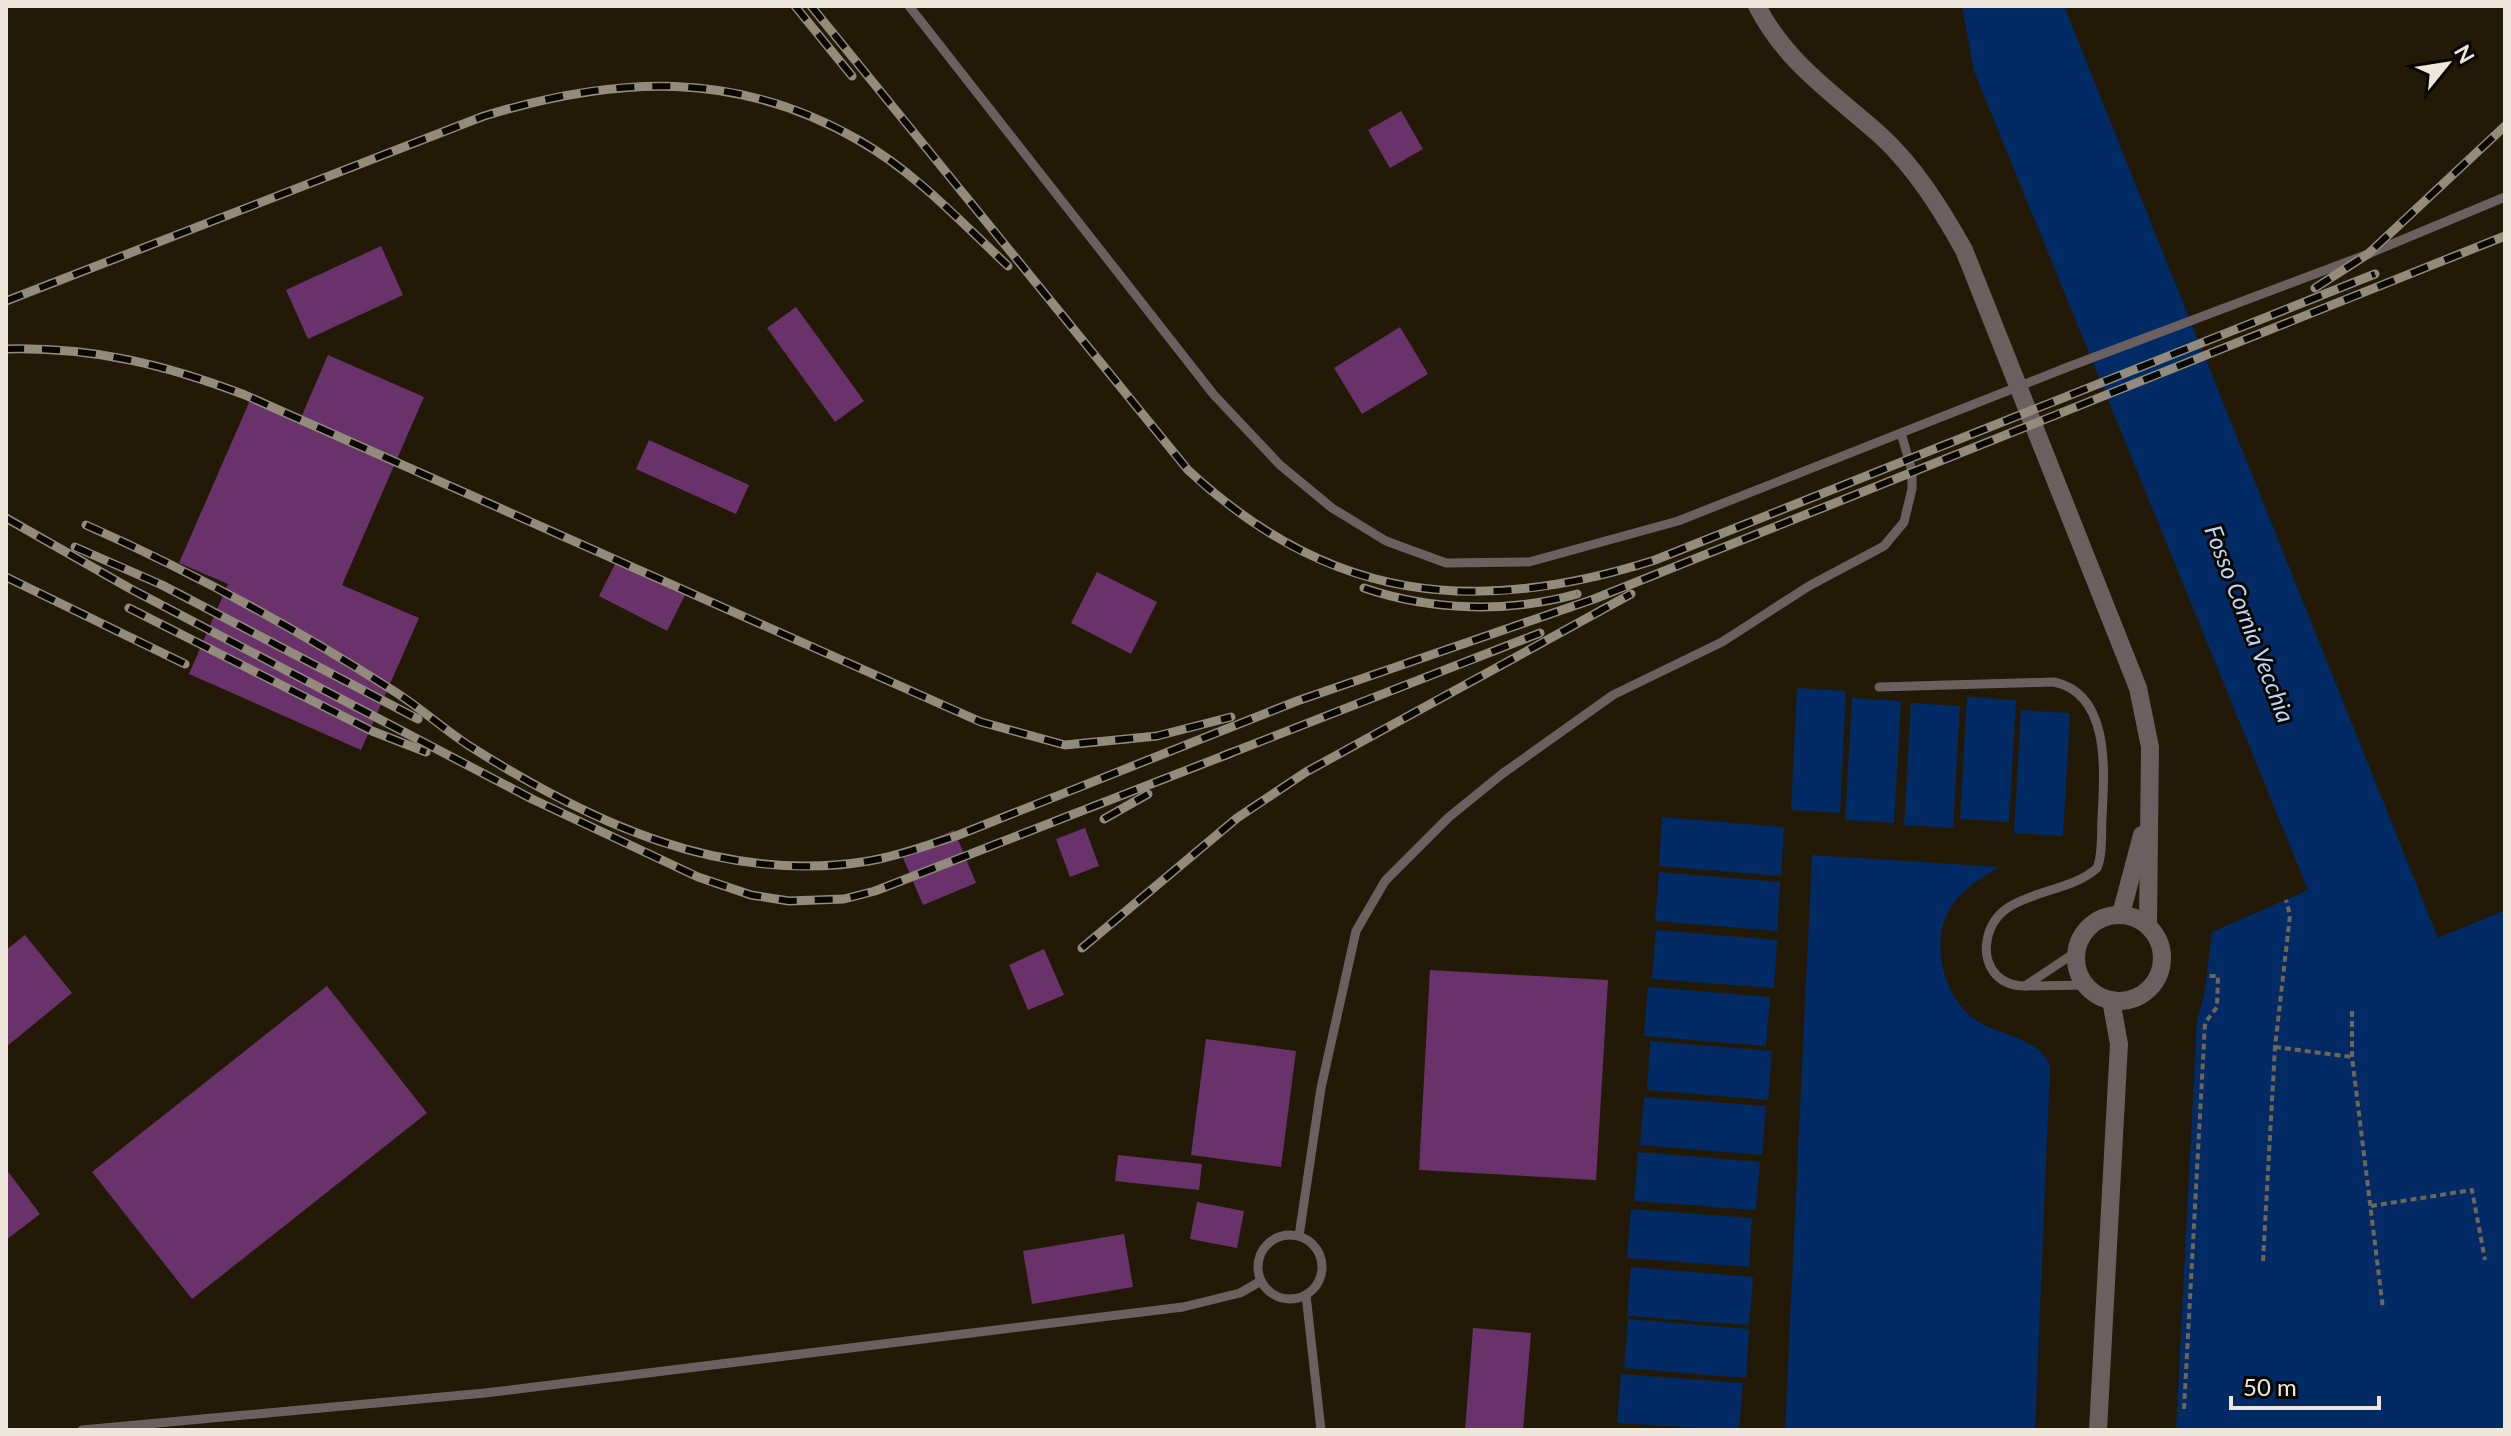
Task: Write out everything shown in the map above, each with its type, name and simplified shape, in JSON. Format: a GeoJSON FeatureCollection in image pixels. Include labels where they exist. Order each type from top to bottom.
{"type":"FeatureCollection","features":[{"type":"Feature","properties":{"kind":"street"},"geometry":{"type":"LineString","coordinates":[[1757,6],[1773,37],[1794,60],[1816,83],[1882,137],[1924,185],[1964,250],[2138,688],[2150,747],[2148,925],[2161,946],[2163,959],[2155,982],[2136,998],[2119,1044]]}},
{"type":"Feature","properties":{"kind":"street"},"geometry":{"type":"LineString","coordinates":[[2121,914],[2149,809]]}},
{"type":"Feature","properties":{"kind":"street"},"geometry":{"type":"LineString","coordinates":[[2136,998],[2111,1000],[2086,985],[2077,965],[2076,952],[2087,929],[2109,915],[2121,914],[2148,925]]}},
{"type":"Feature","properties":{"kind":"street"},"geometry":{"type":"LineString","coordinates":[[2098,1430],[2119,1044],[2111,1000]]}},
{"type":"Feature","properties":{"kind":"lane"},"geometry":{"type":"LineString","coordinates":[[909,6],[1214,395],[1280,465],[1332,508],[1386,541],[1446,563],[1529,562],[1678,521],[2505,197]]}},
{"type":"Feature","properties":{"kind":"lane"},"geometry":{"type":"LineString","coordinates":[[1299,1236],[1321,1088],[1349,957],[1356,931],[1385,881],[1449,817],[1502,774],[1613,695],[1722,642],[1809,586],[1884,546],[1904,522],[1912,489],[1912,471],[1901,433]]}},
{"type":"Feature","properties":{"kind":"lane"},"geometry":{"type":"LineString","coordinates":[[1879,687],[2054,682],[2075,690],[2094,719],[2105,762],[2097,868],[2076,883],[2014,904],[2000,914],[1990,929],[1987,957],[1991,968],[2014,986],[2086,985]]}},
{"type":"Feature","properties":{"kind":"lane"},"geometry":{"type":"LineString","coordinates":[[2025,986],[2076,952]]}},
{"type":"Feature","properties":{"kind":"lane"},"geometry":{"type":"LineString","coordinates":[[1289,1235],[1299,1236],[1316,1248],[1321,1258],[1320,1279],[1306,1295],[1296,1299],[1276,1296],[1261,1281],[1259,1260],[1269,1242],[1289,1235]]}},
{"type":"Feature","properties":{"kind":"lane"},"geometry":{"type":"LineString","coordinates":[[82,1430],[485,1393],[1167,1309],[1240,1293],[1261,1281]]}},
{"type":"Feature","properties":{"kind":"lane"},"geometry":{"type":"LineString","coordinates":[[1306,1295],[1321,1430]]}},
{"type":"Feature","properties":{"kind":"path"},"geometry":{"type":"LineString","coordinates":[[2263,1261],[2275,1047],[2290,915],[2286,900]]}},
{"type":"Feature","properties":{"kind":"path"},"geometry":{"type":"LineString","coordinates":[[2184,1409],[2205,1023],[2217,1007],[2218,976],[2207,976]]}},
{"type":"Feature","properties":{"kind":"path"},"geometry":{"type":"LineString","coordinates":[[2352,1011],[2352,1057],[2383,1309]]}},
{"type":"Feature","properties":{"kind":"path"},"geometry":{"type":"LineString","coordinates":[[2275,1047],[2352,1057]]}},
{"type":"Feature","properties":{"kind":"path"},"geometry":{"type":"LineString","coordinates":[[2371,1206],[2472,1190],[2485,1260]]}},
{"type":"Feature","properties":{"kind":"path"},"geometry":{"type":"LineString","coordinates":[[2178,1386],[2185,1386]]}},
{"type":"Feature","properties":{"kind":"water","name":"Fosso Cornia Vecchia"},"geometry":{"type":"Polygon","coordinates":[[[1962,6],[2064,6],[2438,938],[2505,910],[2505,1430],[2176,1430],[2197,1020],[2204,996],[2212,932],[2308,890],[1974,71],[1962,6]]]}},
{"type":"Feature","properties":{"kind":"water"},"geometry":{"type":"Polygon","coordinates":[[[1797,688],[1846,691],[1840,813],[1791,810],[1797,688]]]}},
{"type":"Feature","properties":{"kind":"water"},"geometry":{"type":"Polygon","coordinates":[[[1967,697],[2016,700],[2009,822],[1960,819],[1967,697]]]}},
{"type":"Feature","properties":{"kind":"water"},"geometry":{"type":"Polygon","coordinates":[[[1852,698],[1901,701],[1894,823],[1845,820],[1852,698]]]}},
{"type":"Feature","properties":{"kind":"water"},"geometry":{"type":"Polygon","coordinates":[[[1911,703],[1960,706],[1953,828],[1904,825],[1911,703]]]}},
{"type":"Feature","properties":{"kind":"water"},"geometry":{"type":"Polygon","coordinates":[[[2021,710],[2070,713],[2063,836],[2014,833],[2021,710]]]}},
{"type":"Feature","properties":{"kind":"water"},"geometry":{"type":"Polygon","coordinates":[[[1662,817],[1784,827],[1781,876],[1659,866],[1662,817]]]}},
{"type":"Feature","properties":{"kind":"water"},"geometry":{"type":"Polygon","coordinates":[[[1812,855],[1999,867],[1970,886],[1955,901],[1942,929],[1941,960],[1951,990],[1969,1015],[2035,1048],[2050,1066],[2035,1430],[1785,1430],[1812,855]]]}},
{"type":"Feature","properties":{"kind":"water"},"geometry":{"type":"Polygon","coordinates":[[[1659,872],[1780,882],[1777,931],[1655,921],[1659,872]]]}},
{"type":"Feature","properties":{"kind":"water"},"geometry":{"type":"Polygon","coordinates":[[[1656,930],[1777,940],[1774,988],[1652,979],[1656,930]]]}},
{"type":"Feature","properties":{"kind":"water"},"geometry":{"type":"Polygon","coordinates":[[[1648,987],[1770,997],[1766,1046],[1644,1036],[1648,987]]]}},
{"type":"Feature","properties":{"kind":"water"},"geometry":{"type":"Polygon","coordinates":[[[1650,1041],[1772,1051],[1768,1100],[1647,1090],[1650,1041]]]}},
{"type":"Feature","properties":{"kind":"water"},"geometry":{"type":"Polygon","coordinates":[[[1644,1097],[1766,1106],[1762,1155],[1640,1145],[1644,1097]]]}},
{"type":"Feature","properties":{"kind":"water"},"geometry":{"type":"Polygon","coordinates":[[[1638,1152],[1760,1162],[1756,1210],[1634,1201],[1638,1152]]]}},
{"type":"Feature","properties":{"kind":"water"},"geometry":{"type":"Polygon","coordinates":[[[1631,1209],[1752,1218],[1749,1267],[1627,1258],[1631,1209]]]}},
{"type":"Feature","properties":{"kind":"water"},"geometry":{"type":"Polygon","coordinates":[[[1631,1267],[1753,1277],[1749,1325],[1627,1316],[1631,1267]]]}},
{"type":"Feature","properties":{"kind":"water"},"geometry":{"type":"Polygon","coordinates":[[[1628,1319],[1749,1329],[1746,1378],[1624,1368],[1628,1319]]]}},
{"type":"Feature","properties":{"kind":"water"},"geometry":{"type":"Polygon","coordinates":[[[1621,1374],[1743,1383],[1739,1430],[1617,1423],[1621,1374]]]}},
{"type":"Feature","properties":{"kind":"building"},"geometry":{"type":"Polygon","coordinates":[[[1401,111],[1423,149],[1390,168],[1368,130],[1401,111]]]}},
{"type":"Feature","properties":{"kind":"building"},"geometry":{"type":"Polygon","coordinates":[[[381,246],[403,295],[308,339],[286,290],[381,246]]]}},
{"type":"Feature","properties":{"kind":"building"},"geometry":{"type":"Polygon","coordinates":[[[796,307],[864,401],[835,422],[767,328],[796,307]]]}},
{"type":"Feature","properties":{"kind":"building"},"geometry":{"type":"Polygon","coordinates":[[[1400,327],[1428,374],[1362,414],[1334,368],[1400,327]]]}},
{"type":"Feature","properties":{"kind":"building"},"geometry":{"type":"Polygon","coordinates":[[[328,355],[424,397],[342,585],[419,618],[361,750],[189,674],[228,584],[179,563],[251,398],[300,420],[328,355]]]}},
{"type":"Feature","properties":{"kind":"building"},"geometry":{"type":"Polygon","coordinates":[[[649,440],[749,485],[736,514],[636,469],[649,440]]]}},
{"type":"Feature","properties":{"kind":"building"},"geometry":{"type":"Polygon","coordinates":[[[617,560],[685,595],[667,631],[599,596],[617,560]]]}},
{"type":"Feature","properties":{"kind":"building"},"geometry":{"type":"Polygon","coordinates":[[[1097,572],[1157,602],[1131,654],[1071,623],[1097,572]]]}},
{"type":"Feature","properties":{"kind":"building"},"geometry":{"type":"Polygon","coordinates":[[[1085,828],[1099,866],[1070,877],[1056,839],[1085,828]]]}},
{"type":"Feature","properties":{"kind":"building"},"geometry":{"type":"Polygon","coordinates":[[[954,830],[976,883],[923,905],[901,853],[954,830]]]}},
{"type":"Feature","properties":{"kind":"building"},"geometry":{"type":"Polygon","coordinates":[[[25,935],[72,993],[6,1047],[6,950],[25,935]]]}},
{"type":"Feature","properties":{"kind":"building"},"geometry":{"type":"Polygon","coordinates":[[[1044,949],[1064,995],[1028,1010],[1009,965],[1044,949]]]}},
{"type":"Feature","properties":{"kind":"building"},"geometry":{"type":"Polygon","coordinates":[[[1430,970],[1608,980],[1596,1180],[1419,1170],[1430,970]]]}},
{"type":"Feature","properties":{"kind":"building"},"geometry":{"type":"Polygon","coordinates":[[[327,986],[427,1113],[192,1299],[92,1172],[327,986]]]}},
{"type":"Feature","properties":{"kind":"building"},"geometry":{"type":"Polygon","coordinates":[[[1206,1039],[1296,1051],[1281,1167],[1191,1155],[1206,1039]]]}},
{"type":"Feature","properties":{"kind":"building"},"geometry":{"type":"Polygon","coordinates":[[[1118,1155],[1202,1164],[1199,1190],[1115,1181],[1118,1155]]]}},
{"type":"Feature","properties":{"kind":"building"},"geometry":{"type":"Polygon","coordinates":[[[6,1169],[40,1214],[6,1240],[6,1169]]]}},
{"type":"Feature","properties":{"kind":"building"},"geometry":{"type":"Polygon","coordinates":[[[1197,1202],[1244,1211],[1237,1248],[1190,1239],[1197,1202]]]}},
{"type":"Feature","properties":{"kind":"building"},"geometry":{"type":"Polygon","coordinates":[[[1124,1234],[1133,1287],[1032,1304],[1023,1251],[1124,1234]]]}},
{"type":"Feature","properties":{"kind":"building"},"geometry":{"type":"Polygon","coordinates":[[[1473,1328],[1531,1333],[1523,1430],[1465,1430],[1473,1328]]]}},
{"type":"Feature","properties":{"kind":"railway"},"geometry":{"type":"LineString","coordinates":[[795,6],[852,76]]}},
{"type":"Feature","properties":{"kind":"railway"},"geometry":{"type":"LineString","coordinates":[[811,6],[1188,470],[1241,514],[1296,548],[1351,572],[1407,586],[1466,591],[1526,589],[1589,578],[1655,560],[2375,274]]}},
{"type":"Feature","properties":{"kind":"railway"},"geometry":{"type":"LineString","coordinates":[[6,301],[484,116],[581,93],[628,87],[675,86],[722,91],[768,101],[814,118],[860,141],[900,168],[938,199],[1008,266]]}},
{"type":"Feature","properties":{"kind":"railway"},"geometry":{"type":"LineString","coordinates":[[2315,288],[2368,254],[2505,126]]}},
{"type":"Feature","properties":{"kind":"railway"},"geometry":{"type":"LineString","coordinates":[[86,525],[164,561],[278,622],[353,665],[514,773],[609,822],[709,855],[761,864],[815,866],[869,861],[956,836],[1297,701],[1594,599],[2505,236]]}},
{"type":"Feature","properties":{"kind":"railway"},"geometry":{"type":"LineString","coordinates":[[6,349],[69,351],[128,360],[186,374],[245,395],[981,722],[1065,745],[1157,736],[1231,717]]}},
{"type":"Feature","properties":{"kind":"railway"},"geometry":{"type":"LineString","coordinates":[[6,518],[129,588],[532,799],[698,877],[751,895],[789,901],[844,899],[875,891],[1231,753]]}},
{"type":"Feature","properties":{"kind":"railway"},"geometry":{"type":"LineString","coordinates":[[75,547],[162,585],[418,719]]}},
{"type":"Feature","properties":{"kind":"railway"},"geometry":{"type":"LineString","coordinates":[[6,577],[185,664]]}},
{"type":"Feature","properties":{"kind":"railway"},"geometry":{"type":"LineString","coordinates":[[1364,588],[1416,601],[1470,607],[1524,604],[1577,594]]}},
{"type":"Feature","properties":{"kind":"railway"},"geometry":{"type":"LineString","coordinates":[[1082,948],[1237,818],[1306,772],[1631,594]]}},
{"type":"Feature","properties":{"kind":"railway"},"geometry":{"type":"LineString","coordinates":[[129,608],[372,731],[426,752]]}},
{"type":"Feature","properties":{"kind":"railway"},"geometry":{"type":"LineString","coordinates":[[1223,756],[1540,633]]}},
{"type":"Feature","properties":{"kind":"railway"},"geometry":{"type":"LineString","coordinates":[[1104,819],[1148,794]]}}]}
